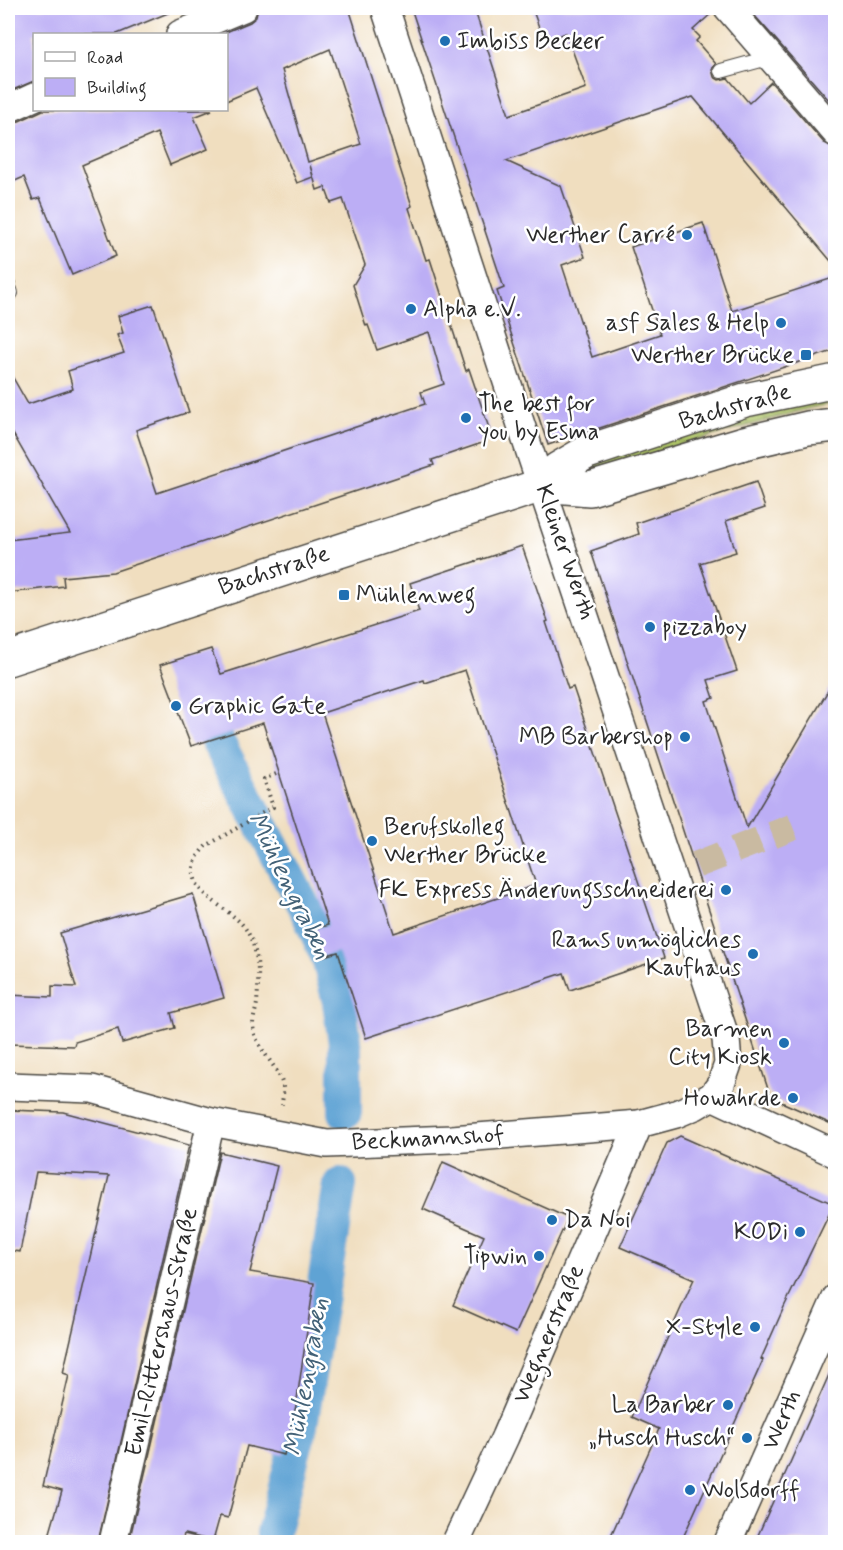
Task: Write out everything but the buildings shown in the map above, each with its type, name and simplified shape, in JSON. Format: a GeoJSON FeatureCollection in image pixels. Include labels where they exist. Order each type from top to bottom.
{"type":"FeatureCollection","features":[{"type":"Feature","properties":{"kind":"main road","name":"Bachstraße"},"geometry":{"type":"LineString","coordinates":[[542,486],[558,469],[587,452],[745,400],[836,381]]}},
{"type":"Feature","properties":{"kind":"main road","name":"Bachstraße"},"geometry":{"type":"LineString","coordinates":[[8,659],[542,486],[590,489],[744,443],[808,428],[836,425]]}},
{"type":"Feature","properties":{"kind":"street"},"geometry":{"type":"LineString","coordinates":[[182,33],[243,8]]}},
{"type":"Feature","properties":{"kind":"street","name":"Kleiner Werth"},"geometry":{"type":"LineString","coordinates":[[385,8],[542,486],[684,870],[726,1039],[728,1064],[721,1084],[712,1096]]}},
{"type":"Feature","properties":{"kind":"street"},"geometry":{"type":"LineString","coordinates":[[728,8],[836,133]]}},
{"type":"Feature","properties":{"kind":"street"},"geometry":{"type":"LineString","coordinates":[[8,109],[33,97]]}},
{"type":"Feature","properties":{"kind":"street","name":"Beckmannshof"},"geometry":{"type":"LineString","coordinates":[[8,1086],[92,1089],[211,1122],[327,1144],[452,1139],[639,1124],[676,1114],[712,1096]]}},
{"type":"Feature","properties":{"kind":"street"},"geometry":{"type":"LineString","coordinates":[[712,1096],[836,1154]]}},
{"type":"Feature","properties":{"kind":"street","name":"Emil-Rittershaus-Straße"},"geometry":{"type":"LineString","coordinates":[[113,1542],[211,1122]]}},
{"type":"Feature","properties":{"kind":"street","name":"Wegnerstraße"},"geometry":{"type":"LineString","coordinates":[[456,1542],[505,1437],[639,1124]]}},
{"type":"Feature","properties":{"kind":"street","name":"Werth"},"geometry":{"type":"LineString","coordinates":[[728,1542],[836,1298]]}},
{"type":"Feature","properties":{"kind":"lane"},"geometry":{"type":"LineString","coordinates":[[721,71],[772,57]]}},
{"type":"Feature","properties":{"kind":"path"},"geometry":{"type":"LineString","coordinates":[[276,774],[264,779],[273,807],[206,846],[198,854],[194,866],[195,880],[202,890],[240,922],[252,941],[259,965],[257,1005],[253,1024],[257,1042],[283,1086],[280,1135]]}},
{"type":"Feature","properties":{"kind":"green space"},"geometry":{"type":"Polygon","coordinates":[[[835,392],[835,403],[660,451],[581,477],[575,468],[658,440],[835,392]]]}},
{"type":"Feature","properties":{"kind":"waterway","name":"Mühlengraben"},"geometry":{"type":"LineString","coordinates":[[216,738],[310,918],[328,958],[339,1002],[345,1043],[345,1112]]}},
{"type":"Feature","properties":{"kind":"waterway","name":"Mühlengraben"},"geometry":{"type":"LineString","coordinates":[[273,1533],[301,1425],[340,1184]]}},
{"type":"Feature","properties":{"kind":"tunnel"},"geometry":{"type":"LineString","coordinates":[[696,865],[793,827]]}},
{"type":"Feature","properties":{"kind":"place","name":"Imbiss Becker"},"geometry":{"type":"Point","coordinates":[445,41]}},
{"type":"Feature","properties":{"kind":"place","name":"Werther Carré"},"geometry":{"type":"Point","coordinates":[687,235]}},
{"type":"Feature","properties":{"kind":"place","name":"Alpha e.V."},"geometry":{"type":"Point","coordinates":[411,309]}},
{"type":"Feature","properties":{"kind":"place","name":"asf Sales & Help"},"geometry":{"type":"Point","coordinates":[781,323]}},
{"type":"Feature","properties":{"kind":"place","name":"Werther Brücke"},"geometry":{"type":"Point","coordinates":[806,355]}},
{"type":"Feature","properties":{"kind":"place","name":"The best for you by Esma"},"geometry":{"type":"Point","coordinates":[466,418]}},
{"type":"Feature","properties":{"kind":"place","name":"Mühlenweg"},"geometry":{"type":"Point","coordinates":[344,595]}},
{"type":"Feature","properties":{"kind":"place","name":"pizzaboy"},"geometry":{"type":"Point","coordinates":[650,627]}},
{"type":"Feature","properties":{"kind":"place","name":"Graphic Gate"},"geometry":{"type":"Point","coordinates":[176,706]}},
{"type":"Feature","properties":{"kind":"place","name":"MB Barbershop"},"geometry":{"type":"Point","coordinates":[685,737]}},
{"type":"Feature","properties":{"kind":"place","name":"Berufskolleg Werther Brücke"},"geometry":{"type":"Point","coordinates":[372,841]}},
{"type":"Feature","properties":{"kind":"place","name":"FK Express Änderungsschneiderei"},"geometry":{"type":"Point","coordinates":[726,890]}},
{"type":"Feature","properties":{"kind":"place","name":"Rams unmögliches Kaufhaus"},"geometry":{"type":"Point","coordinates":[753,954]}},
{"type":"Feature","properties":{"kind":"place","name":"Barmen City Kiosk"},"geometry":{"type":"Point","coordinates":[784,1043]}},
{"type":"Feature","properties":{"kind":"place","name":"Howahrde"},"geometry":{"type":"Point","coordinates":[793,1098]}},
{"type":"Feature","properties":{"kind":"place","name":"Da Noi"},"geometry":{"type":"Point","coordinates":[552,1220]}},
{"type":"Feature","properties":{"kind":"place","name":"KODi"},"geometry":{"type":"Point","coordinates":[800,1232]}},
{"type":"Feature","properties":{"kind":"place","name":"Tipwin"},"geometry":{"type":"Point","coordinates":[539,1256]}},
{"type":"Feature","properties":{"kind":"place","name":"X-Style"},"geometry":{"type":"Point","coordinates":[755,1327]}},
{"type":"Feature","properties":{"kind":"place","name":"La Barber"},"geometry":{"type":"Point","coordinates":[728,1405]}},
{"type":"Feature","properties":{"kind":"place","name":"„Husch Husch“"},"geometry":{"type":"Point","coordinates":[747,1438]}},
{"type":"Feature","properties":{"kind":"place","name":"Wolsdorff"},"geometry":{"type":"Point","coordinates":[690,1490]}}]}
